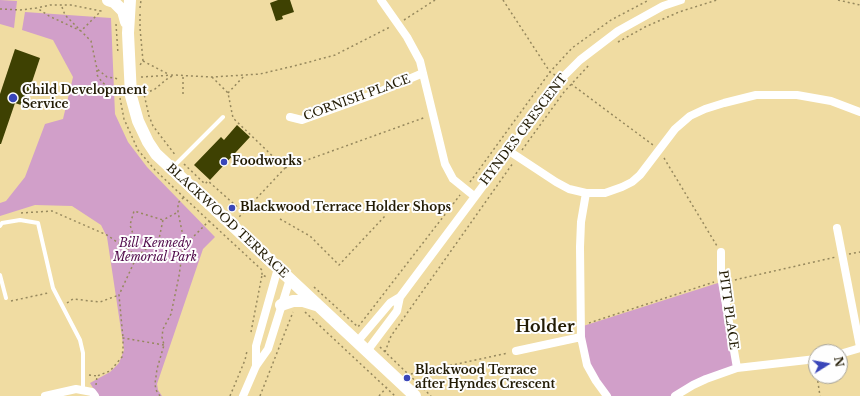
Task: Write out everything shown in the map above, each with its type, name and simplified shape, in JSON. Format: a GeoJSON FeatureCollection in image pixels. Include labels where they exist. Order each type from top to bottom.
{"type":"FeatureCollection","features":[{"type":"Feature","properties":{"kind":"street"},"geometry":{"type":"LineString","coordinates":[[108,0],[114,2],[123,11],[128,33]]}},
{"type":"Feature","properties":{"kind":"street","name":"BLACKWOOD TERRACE"},"geometry":{"type":"LineString","coordinates":[[130,0],[128,33],[131,96],[138,121],[152,148],[175,164],[278,268],[319,306],[370,346],[395,378],[415,396]]}},
{"type":"Feature","properties":{"kind":"street"},"geometry":{"type":"LineString","coordinates":[[381,0],[416,52],[420,61],[445,164],[452,180],[474,196]]}},
{"type":"Feature","properties":{"kind":"street","name":"HYNDES CRESCENT"},"geometry":{"type":"LineString","coordinates":[[361,338],[390,303],[400,297],[562,78],[580,60],[618,31],[663,6],[681,0]]}},
{"type":"Feature","properties":{"kind":"street","name":"CORNISH PLACE"},"geometry":{"type":"LineString","coordinates":[[290,117],[302,120],[372,95],[423,73]]}},
{"type":"Feature","properties":{"kind":"street"},"geometry":{"type":"LineString","coordinates":[[509,151],[574,191],[604,193],[632,182],[640,175],[675,129],[690,116],[705,109],[756,95],[797,95],[815,97],[846,105],[860,112]]}},
{"type":"Feature","properties":{"kind":"street"},"geometry":{"type":"LineString","coordinates":[[586,193],[581,222],[580,241],[581,337],[587,365],[596,382],[607,396]]}},
{"type":"Feature","properties":{"kind":"street"},"geometry":{"type":"LineString","coordinates":[[837,228],[860,347],[848,351]]}},
{"type":"Feature","properties":{"kind":"street","name":"PITT PLACE"},"geometry":{"type":"LineString","coordinates":[[721,252],[722,281],[737,368]]}},
{"type":"Feature","properties":{"kind":"street"},"geometry":{"type":"LineString","coordinates":[[256,366],[256,346],[278,268]]}},
{"type":"Feature","properties":{"kind":"street"},"geometry":{"type":"LineString","coordinates":[[243,396],[256,366],[268,349],[290,279]]}},
{"type":"Feature","properties":{"kind":"street","name":"HYNDES CRESCENT"},"geometry":{"type":"LineString","coordinates":[[370,346],[397,311],[400,297]]}},
{"type":"Feature","properties":{"kind":"street"},"geometry":{"type":"LineString","coordinates":[[281,305],[293,301],[303,301],[319,306]]}},
{"type":"Feature","properties":{"kind":"street"},"geometry":{"type":"LineString","coordinates":[[516,351],[581,337]]}},
{"type":"Feature","properties":{"kind":"street"},"geometry":{"type":"LineString","coordinates":[[675,396],[699,382],[737,368],[808,360]]}},
{"type":"Feature","properties":{"kind":"street"},"geometry":{"type":"LineString","coordinates":[[45,396],[76,389],[93,394]]}},
{"type":"Feature","properties":{"kind":"lane"},"geometry":{"type":"LineString","coordinates":[[175,164],[223,117]]}},
{"type":"Feature","properties":{"kind":"lane"},"geometry":{"type":"LineString","coordinates":[[0,226],[2,223],[20,220],[38,223],[53,288],[80,340],[83,353],[83,390]]}},
{"type":"Feature","properties":{"kind":"lane"},"geometry":{"type":"LineString","coordinates":[[0,275],[6,298]]}},
{"type":"Feature","properties":{"kind":"path"},"geometry":{"type":"LineString","coordinates":[[141,0],[140,28],[143,61],[169,75]]}},
{"type":"Feature","properties":{"kind":"path"},"geometry":{"type":"LineString","coordinates":[[141,77],[169,75],[212,77],[244,76],[260,74],[298,65],[335,55],[398,24],[435,0]]}},
{"type":"Feature","properties":{"kind":"path"},"geometry":{"type":"LineString","coordinates":[[503,0],[550,72]]}},
{"type":"Feature","properties":{"kind":"path"},"geometry":{"type":"LineString","coordinates":[[358,327],[465,189],[550,72],[572,48],[611,20],[649,0]]}},
{"type":"Feature","properties":{"kind":"path"},"geometry":{"type":"LineString","coordinates":[[618,42],[645,27],[679,12],[717,0]]}},
{"type":"Feature","properties":{"kind":"path"},"geometry":{"type":"LineString","coordinates":[[838,0],[860,5]]}},
{"type":"Feature","properties":{"kind":"path"},"geometry":{"type":"LineString","coordinates":[[0,9],[20,10],[50,5],[71,5],[101,11],[81,31]]}},
{"type":"Feature","properties":{"kind":"path"},"geometry":{"type":"LineString","coordinates":[[62,7],[65,14],[91,41],[97,75],[109,88],[122,93]]}},
{"type":"Feature","properties":{"kind":"path"},"geometry":{"type":"LineString","coordinates":[[37,8],[66,25],[81,31]]}},
{"type":"Feature","properties":{"kind":"path"},"geometry":{"type":"LineString","coordinates":[[385,352],[391,336],[518,157],[571,84],[594,60]]}},
{"type":"Feature","properties":{"kind":"path"},"geometry":{"type":"LineString","coordinates":[[97,69],[107,77],[119,79]]}},
{"type":"Feature","properties":{"kind":"path"},"geometry":{"type":"LineString","coordinates":[[174,75],[166,79],[155,89],[144,94],[153,126],[175,164],[205,184],[208,181],[243,212]]}},
{"type":"Feature","properties":{"kind":"path"},"geometry":{"type":"LineString","coordinates":[[182,94],[183,75]]}},
{"type":"Feature","properties":{"kind":"path"},"geometry":{"type":"LineString","coordinates":[[228,93],[244,76]]}},
{"type":"Feature","properties":{"kind":"path"},"geometry":{"type":"LineString","coordinates":[[212,77],[228,93],[233,118],[285,168]]}},
{"type":"Feature","properties":{"kind":"path"},"geometry":{"type":"LineString","coordinates":[[571,84],[660,150],[721,252]]}},
{"type":"Feature","properties":{"kind":"path"},"geometry":{"type":"LineString","coordinates":[[238,218],[285,168],[434,114]]}},
{"type":"Feature","properties":{"kind":"path"},"geometry":{"type":"LineString","coordinates":[[183,197],[262,270],[262,275]]}},
{"type":"Feature","properties":{"kind":"path"},"geometry":{"type":"LineString","coordinates":[[160,396],[156,390],[155,384],[157,369],[164,345],[162,337],[163,329],[171,314],[179,276],[183,246],[178,203]]}},
{"type":"Feature","properties":{"kind":"path"},"geometry":{"type":"LineString","coordinates":[[15,214],[52,211],[107,235],[137,256]]}},
{"type":"Feature","properties":{"kind":"path"},"geometry":{"type":"LineString","coordinates":[[125,247],[135,240],[130,224],[134,211],[163,220],[178,212]]}},
{"type":"Feature","properties":{"kind":"path"},"geometry":{"type":"LineString","coordinates":[[280,219],[314,239],[339,265],[385,216]]}},
{"type":"Feature","properties":{"kind":"path"},"geometry":{"type":"LineString","coordinates":[[83,374],[97,376],[110,371],[118,362],[124,349],[119,295],[137,256],[159,239],[163,220]]}},
{"type":"Feature","properties":{"kind":"path"},"geometry":{"type":"LineString","coordinates":[[183,246],[209,221]]}},
{"type":"Feature","properties":{"kind":"path"},"geometry":{"type":"LineString","coordinates":[[581,326],[722,281],[860,252]]}},
{"type":"Feature","properties":{"kind":"path"},"geometry":{"type":"LineString","coordinates":[[312,285],[358,327],[361,338]]}},
{"type":"Feature","properties":{"kind":"path"},"geometry":{"type":"LineString","coordinates":[[6,298],[9,302],[49,292]]}},
{"type":"Feature","properties":{"kind":"path"},"geometry":{"type":"LineString","coordinates":[[62,306],[73,300],[100,302],[119,295]]}},
{"type":"Feature","properties":{"kind":"path"},"geometry":{"type":"LineString","coordinates":[[304,311],[395,396]]}},
{"type":"Feature","properties":{"kind":"path"},"geometry":{"type":"LineString","coordinates":[[123,338],[164,345]]}},
{"type":"Feature","properties":{"kind":"path"},"geometry":{"type":"LineString","coordinates":[[370,346],[385,352],[431,396]]}},
{"type":"Feature","properties":{"kind":"path"},"geometry":{"type":"LineString","coordinates":[[379,396],[395,378],[516,351]]}},
{"type":"Feature","properties":{"kind":"path"},"geometry":{"type":"LineString","coordinates":[[93,394],[97,376]]}},
{"type":"Feature","properties":{"kind":"path"},"geometry":{"type":"LineString","coordinates":[[819,384],[820,396]]}},
{"type":"Feature","properties":{"kind":"green space"},"geometry":{"type":"Polygon","coordinates":[[[0,0],[17,1],[14,28],[0,24],[0,0]]]}},
{"type":"Feature","properties":{"kind":"green space","name":"Bill Kennedy Memorial Park"},"geometry":{"type":"Polygon","coordinates":[[[25,12],[111,18],[115,114],[128,142],[147,167],[215,237],[203,249],[157,384],[158,390],[162,396],[98,396],[90,383],[110,372],[119,363],[124,350],[107,237],[101,225],[72,206],[35,205],[0,216],[0,203],[6,201],[25,177],[45,124],[63,119],[73,77],[53,40],[22,30],[25,12]]]}},
{"type":"Feature","properties":{"kind":"green space"},"geometry":{"type":"Polygon","coordinates":[[[721,282],[734,366],[674,396],[608,396],[589,376],[580,327],[721,282]]]}},
{"type":"Feature","properties":{"kind":"building"},"geometry":{"type":"Polygon","coordinates":[[[278,0],[290,0],[294,12],[282,16],[283,19],[276,21],[270,3],[278,0]]]}},
{"type":"Feature","properties":{"kind":"building","name":"Child Development Service"},"geometry":{"type":"Polygon","coordinates":[[[15,49],[40,58],[24,106],[15,103],[0,144],[0,94],[15,49]]]}},
{"type":"Feature","properties":{"kind":"building"},"geometry":{"type":"Polygon","coordinates":[[[237,125],[250,137],[210,180],[194,165],[221,137],[224,140],[237,125]]]}},
{"type":"Feature","properties":{"kind":"place","name":"Child Development Service"},"geometry":{"type":"Point","coordinates":[13,98]}},
{"type":"Feature","properties":{"kind":"place","name":"Foodworks"},"geometry":{"type":"Point","coordinates":[224,162]}},
{"type":"Feature","properties":{"kind":"place","name":"Blackwood Terrace Holder Shops"},"geometry":{"type":"Point","coordinates":[232,208]}},
{"type":"Feature","properties":{"kind":"place","name":"Blackwood Terrace after Hyndes Crescent"},"geometry":{"type":"Point","coordinates":[407,378]}},
{"type":"Feature","properties":{"kind":"district","name":"Holder"},"geometry":{"type":"Point","coordinates":[545,327]}}]}
